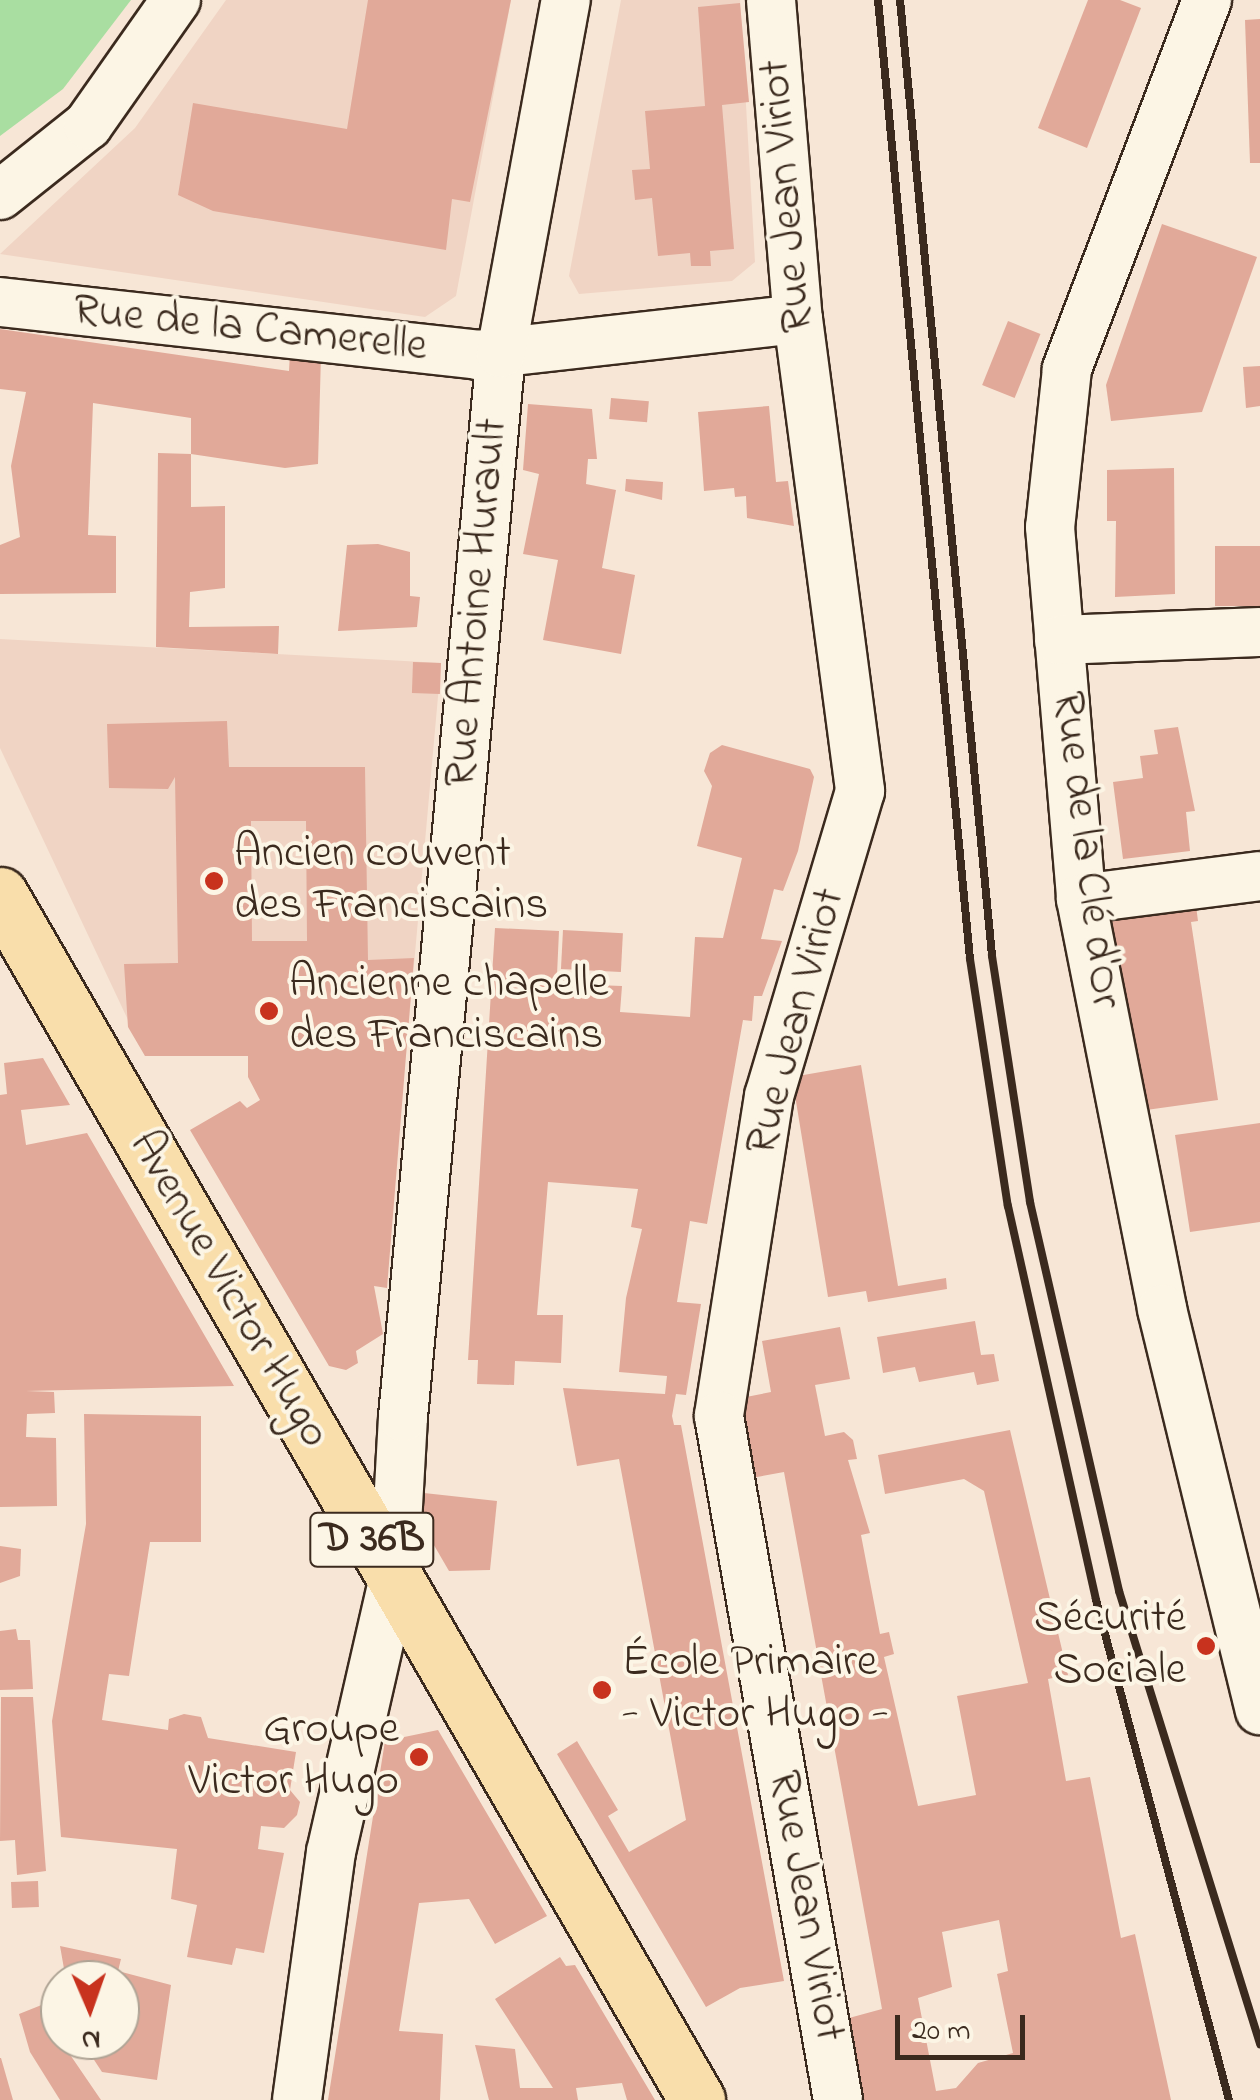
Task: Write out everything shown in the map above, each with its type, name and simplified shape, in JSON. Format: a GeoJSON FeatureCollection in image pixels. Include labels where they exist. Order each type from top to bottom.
{"type":"FeatureCollection","features":[{"type":"Feature","properties":{"kind":"main road","name":"Avenue Victor Hugo"},"geometry":{"type":"LineString","coordinates":[[0,895],[697,2100]]}},
{"type":"Feature","properties":{"kind":"street"},"geometry":{"type":"LineString","coordinates":[[0,194],[88,125],[176,0]]}},
{"type":"Feature","properties":{"kind":"street","name":"Rue Antoine Hurault"},"geometry":{"type":"LineString","coordinates":[[297,2100],[331,1852],[394,1578],[403,1417],[501,353],[566,0]]}},
{"type":"Feature","properties":{"kind":"street","name":"Rue Jean Viriot"},"geometry":{"type":"LineString","coordinates":[[771,0],[798,319],[860,791],[768,1096],[719,1416],[838,2100]]}},
{"type":"Feature","properties":{"kind":"street","name":"Rue de la Clé d'Or"},"geometry":{"type":"LineString","coordinates":[[1208,0],[1067,369],[1051,472],[1059,640],[1082,898],[1162,1309],[1260,1710]]}},
{"type":"Feature","properties":{"kind":"street","name":"Rue de la Camerelle"},"geometry":{"type":"LineString","coordinates":[[0,302],[501,353]]}},
{"type":"Feature","properties":{"kind":"street","name":"Rue Antoine Hurault"},"geometry":{"type":"LineString","coordinates":[[501,353],[798,319]]}},
{"type":"Feature","properties":{"kind":"street"},"geometry":{"type":"LineString","coordinates":[[1059,640],[1260,632]]}},
{"type":"Feature","properties":{"kind":"street"},"geometry":{"type":"LineString","coordinates":[[1082,898],[1260,876]]}},
{"type":"Feature","properties":{"kind":"shaded area"},"geometry":{"type":"Polygon","coordinates":[[[226,0],[511,0],[456,296],[425,317],[0,254],[135,128],[226,0]]]}},
{"type":"Feature","properties":{"kind":"shaded area"},"geometry":{"type":"Polygon","coordinates":[[[621,0],[740,0],[755,262],[732,281],[579,294],[569,276],[621,0]]]}},
{"type":"Feature","properties":{"kind":"shaded area"},"geometry":{"type":"Polygon","coordinates":[[[0,639],[441,663],[406,1054],[145,1056],[0,748],[0,639]]]}},
{"type":"Feature","properties":{"kind":"green space"},"geometry":{"type":"Polygon","coordinates":[[[0,0],[131,0],[63,89],[0,136],[0,0]]]}},
{"type":"Feature","properties":{"kind":"building"},"geometry":{"type":"Polygon","coordinates":[[[368,0],[511,0],[470,202],[452,199],[446,250],[213,211],[178,195],[193,103],[347,129],[368,0]]]}},
{"type":"Feature","properties":{"kind":"building"},"geometry":{"type":"Polygon","coordinates":[[[1088,0],[1120,0],[1141,8],[1087,148],[1038,128],[1088,0]]]}},
{"type":"Feature","properties":{"kind":"building"},"geometry":{"type":"Polygon","coordinates":[[[740,3],[749,102],[722,105],[734,249],[710,251],[711,266],[691,266],[690,253],[658,256],[652,198],[635,200],[632,170],[650,169],[645,111],[705,106],[698,7],[740,3]]]}},
{"type":"Feature","properties":{"kind":"building"},"geometry":{"type":"Polygon","coordinates":[[[1260,19],[1260,163],[1250,163],[1245,20],[1260,19]]]}},
{"type":"Feature","properties":{"kind":"building"},"geometry":{"type":"Polygon","coordinates":[[[1162,224],[1257,257],[1202,412],[1111,421],[1106,385],[1162,224]]]}},
{"type":"Feature","properties":{"kind":"building"},"geometry":{"type":"Polygon","coordinates":[[[1008,321],[1040,334],[1015,398],[982,385],[1008,321]]]}},
{"type":"Feature","properties":{"kind":"building"},"geometry":{"type":"Polygon","coordinates":[[[0,329],[289,371],[290,352],[321,355],[318,464],[285,468],[191,454],[191,418],[93,403],[88,535],[116,536],[116,593],[0,594],[0,545],[20,537],[11,466],[26,392],[0,389],[0,329]]]}},
{"type":"Feature","properties":{"kind":"building"},"geometry":{"type":"Polygon","coordinates":[[[1260,366],[1260,406],[1246,408],[1243,367],[1260,366]]]}},
{"type":"Feature","properties":{"kind":"building"},"geometry":{"type":"Polygon","coordinates":[[[611,398],[649,401],[647,422],[609,419],[611,398]]]}},
{"type":"Feature","properties":{"kind":"building"},"geometry":{"type":"Polygon","coordinates":[[[528,404],[592,409],[597,459],[588,459],[586,484],[616,490],[602,568],[635,575],[621,654],[543,640],[558,560],[523,554],[539,474],[523,470],[528,404]]]}},
{"type":"Feature","properties":{"kind":"building"},"geometry":{"type":"Polygon","coordinates":[[[769,406],[776,482],[788,481],[794,526],[747,518],[746,496],[735,497],[734,488],[704,491],[698,412],[769,406]]]}},
{"type":"Feature","properties":{"kind":"building"},"geometry":{"type":"Polygon","coordinates":[[[158,453],[191,454],[191,507],[225,506],[225,588],[190,592],[189,627],[279,626],[278,654],[156,647],[158,453]]]}},
{"type":"Feature","properties":{"kind":"building"},"geometry":{"type":"Polygon","coordinates":[[[1174,468],[1175,594],[1115,597],[1116,521],[1107,521],[1107,470],[1174,468]]]}},
{"type":"Feature","properties":{"kind":"building"},"geometry":{"type":"Polygon","coordinates":[[[626,479],[663,482],[662,500],[625,491],[626,479]]]}},
{"type":"Feature","properties":{"kind":"building"},"geometry":{"type":"Polygon","coordinates":[[[378,544],[410,552],[410,596],[420,597],[417,627],[338,631],[347,545],[378,544]]]}},
{"type":"Feature","properties":{"kind":"building"},"geometry":{"type":"Polygon","coordinates":[[[1215,546],[1260,546],[1260,606],[1215,606],[1215,546]]]}},
{"type":"Feature","properties":{"kind":"building"},"geometry":{"type":"Polygon","coordinates":[[[413,662],[441,663],[440,694],[412,693],[413,662]]]}},
{"type":"Feature","properties":{"kind":"building"},"geometry":{"type":"Polygon","coordinates":[[[227,721],[229,767],[365,767],[368,960],[414,958],[387,1288],[374,1286],[383,1334],[356,1351],[358,1363],[346,1370],[329,1366],[190,1130],[240,1101],[247,1108],[260,1100],[248,1077],[248,1056],[145,1056],[128,1027],[124,964],[178,963],[175,777],[168,789],[109,788],[107,724],[227,721]],[[251,821],[252,941],[307,941],[306,821],[251,821]]]}},
{"type":"Feature","properties":{"kind":"building"},"geometry":{"type":"Polygon","coordinates":[[[1178,727],[1195,811],[1186,812],[1190,851],[1123,859],[1113,782],[1143,778],[1140,756],[1158,754],[1154,730],[1178,727]]]}},
{"type":"Feature","properties":{"kind":"building"},"geometry":{"type":"Polygon","coordinates":[[[722,745],[810,769],[814,777],[798,851],[783,891],[774,889],[761,939],[782,941],[762,996],[754,996],[752,1021],[743,1020],[707,1224],[690,1221],[677,1302],[701,1304],[686,1395],[676,1394],[672,1416],[674,1425],[681,1425],[784,1981],[740,1988],[706,2007],[557,1754],[577,1741],[618,1810],[608,1816],[629,1852],[686,1820],[619,1459],[577,1466],[563,1388],[665,1394],[667,1376],[619,1372],[626,1298],[642,1229],[631,1227],[638,1189],[548,1182],[537,1315],[563,1315],[561,1363],[515,1361],[514,1385],[477,1384],[478,1360],[468,1360],[495,928],[559,931],[557,975],[569,977],[569,984],[622,986],[620,1012],[690,1017],[695,937],[723,938],[742,858],[697,846],[712,786],[704,771],[710,753],[722,745]]]}},
{"type":"Feature","properties":{"kind":"building"},"geometry":{"type":"Polygon","coordinates":[[[1195,898],[1198,921],[1191,922],[1218,1100],[1139,1111],[1109,908],[1195,898]]]}},
{"type":"Feature","properties":{"kind":"building"},"geometry":{"type":"Polygon","coordinates":[[[563,930],[623,933],[621,972],[561,969],[563,930]]]}},
{"type":"Feature","properties":{"kind":"building"},"geometry":{"type":"Polygon","coordinates":[[[43,1058],[70,1105],[21,1110],[26,1145],[87,1133],[234,1386],[26,1391],[54,1392],[55,1413],[27,1414],[26,1437],[56,1438],[57,1506],[0,1507],[0,1095],[7,1094],[4,1063],[43,1058]]]}},
{"type":"Feature","properties":{"kind":"building"},"geometry":{"type":"Polygon","coordinates":[[[861,1065],[898,1286],[946,1278],[947,1289],[868,1302],[866,1291],[828,1297],[792,1077],[861,1065]]]}},
{"type":"Feature","properties":{"kind":"building"},"geometry":{"type":"Polygon","coordinates":[[[1260,1123],[1260,1222],[1190,1232],[1175,1135],[1260,1123]]]}},
{"type":"Feature","properties":{"kind":"building"},"geometry":{"type":"Polygon","coordinates":[[[975,1321],[981,1355],[994,1354],[999,1381],[977,1385],[974,1372],[919,1382],[915,1367],[883,1373],[877,1337],[975,1321]]]}},
{"type":"Feature","properties":{"kind":"building"},"geometry":{"type":"Polygon","coordinates":[[[840,1327],[850,1379],[815,1385],[825,1436],[844,1432],[853,1440],[857,1459],[848,1460],[870,1533],[861,1535],[880,1634],[889,1632],[894,1654],[884,1657],[918,1806],[976,1795],[957,1696],[1028,1683],[984,1491],[964,1479],[885,1494],[878,1455],[1010,1430],[1068,1675],[1048,1679],[1066,1781],[1090,1777],[1121,1938],[1135,1934],[1171,2100],[863,2100],[849,2018],[882,2009],[784,1472],[746,1479],[741,1398],[771,1392],[762,1341],[840,1327]],[[999,1920],[942,1932],[952,1987],[918,1998],[936,2091],[956,2088],[978,2063],[1013,2053],[997,1974],[1008,1971],[999,1920]]]}},
{"type":"Feature","properties":{"kind":"building"},"geometry":{"type":"Polygon","coordinates":[[[84,1414],[201,1416],[201,1542],[150,1542],[129,1676],[109,1674],[102,1720],[168,1730],[169,1719],[184,1714],[201,1717],[208,1738],[296,1752],[290,1790],[300,1802],[297,1815],[284,1828],[261,1826],[258,1849],[284,1853],[264,1953],[236,1948],[232,1965],[187,1957],[197,1905],[171,1899],[177,1849],[61,1837],[52,1721],[86,1524],[84,1414]]]}},
{"type":"Feature","properties":{"kind":"building"},"geometry":{"type":"Polygon","coordinates":[[[424,1493],[497,1501],[490,1570],[449,1571],[424,1528],[424,1493]]]}},
{"type":"Feature","properties":{"kind":"building"},"geometry":{"type":"Polygon","coordinates":[[[0,1546],[21,1549],[20,1576],[0,1583],[0,1546]]]}},
{"type":"Feature","properties":{"kind":"building"},"geometry":{"type":"Polygon","coordinates":[[[16,1629],[18,1640],[30,1640],[33,1689],[0,1690],[0,1631],[16,1629]]]}},
{"type":"Feature","properties":{"kind":"building"},"geometry":{"type":"Polygon","coordinates":[[[1,1697],[33,1697],[46,1871],[17,1875],[15,1840],[0,1841],[1,1697]]]}},
{"type":"Feature","properties":{"kind":"building"},"geometry":{"type":"Polygon","coordinates":[[[438,1730],[547,1916],[495,1944],[469,1899],[419,1903],[399,2031],[443,2034],[440,2100],[328,2100],[385,1741],[438,1730]]]}},
{"type":"Feature","properties":{"kind":"building"},"geometry":{"type":"Polygon","coordinates":[[[38,1881],[39,1907],[12,1908],[11,1882],[38,1881]]]}},
{"type":"Feature","properties":{"kind":"building"},"geometry":{"type":"Polygon","coordinates":[[[60,1946],[121,1959],[121,1960],[62,1960],[60,1946]]]}},
{"type":"Feature","properties":{"kind":"building"},"geometry":{"type":"Polygon","coordinates":[[[560,1957],[566,1966],[575,1965],[655,2100],[627,2100],[622,2083],[576,2088],[578,2100],[489,2100],[475,2045],[515,2049],[520,2088],[553,2088],[495,1999],[560,1957]]]}},
{"type":"Feature","properties":{"kind":"building"},"geometry":{"type":"Polygon","coordinates":[[[140,1977],[171,1985],[157,2080],[102,2072],[94,2060],[140,2060],[140,1977]]]}},
{"type":"Feature","properties":{"kind":"building"},"geometry":{"type":"Polygon","coordinates":[[[40,2006],[40,2060],[74,2060],[101,2100],[60,2100],[30,2052],[19,2014],[40,2006]]]}},
{"type":"Feature","properties":{"kind":"building"},"geometry":{"type":"Polygon","coordinates":[[[1,2058],[13,2100],[0,2100],[1,2058]]]}},
{"type":"Feature","properties":{"kind":"railway"},"geometry":{"type":"LineString","coordinates":[[878,0],[970,959],[1008,1206],[1096,1600],[1229,2100]]}},
{"type":"Feature","properties":{"kind":"railway"},"geometry":{"type":"LineString","coordinates":[[900,0],[992,956],[1030,1202],[1119,1591],[1260,2045]]}},
{"type":"Feature","properties":{"kind":"place","name":"Ancien couvent des Franciscains"},"geometry":{"type":"Point","coordinates":[214,881]}},
{"type":"Feature","properties":{"kind":"place","name":"Ancienne chapelle des Franciscains"},"geometry":{"type":"Point","coordinates":[269,1011]}},
{"type":"Feature","properties":{"kind":"place","name":"Sécurité Sociale"},"geometry":{"type":"Point","coordinates":[1206,1646]}},
{"type":"Feature","properties":{"kind":"place","name":"École Primaire - Victor Hugo -"},"geometry":{"type":"Point","coordinates":[602,1690]}},
{"type":"Feature","properties":{"kind":"place","name":"Groupe Victor Hugo"},"geometry":{"type":"Point","coordinates":[419,1757]}}]}
